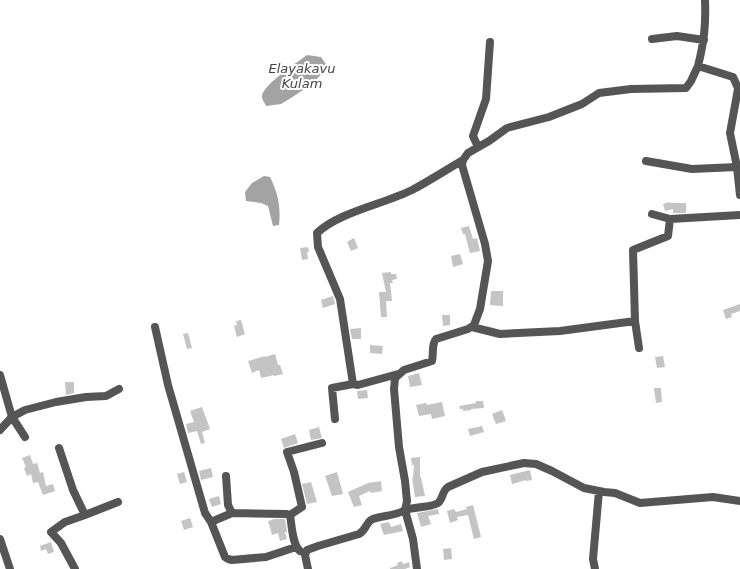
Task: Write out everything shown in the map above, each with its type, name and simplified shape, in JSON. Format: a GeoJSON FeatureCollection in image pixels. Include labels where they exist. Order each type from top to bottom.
{"type":"FeatureCollection","features":[{"type":"Feature","properties":{"kind":"street"},"geometry":{"type":"LineString","coordinates":[[353,384],[340,299],[318,247],[317,233],[322,228],[339,219],[412,190],[463,160],[468,153],[507,128],[549,117],[582,104],[599,93],[631,89],[686,88],[698,66],[704,40],[706,23],[705,0]]}},
{"type":"Feature","properties":{"kind":"street"},"geometry":{"type":"LineString","coordinates":[[652,39],[677,36],[704,40]]}},
{"type":"Feature","properties":{"kind":"street"},"geometry":{"type":"LineString","coordinates":[[478,147],[473,136],[486,99],[490,42]]}},
{"type":"Feature","properties":{"kind":"street"},"geometry":{"type":"LineString","coordinates":[[698,66],[737,78],[738,88],[730,133],[737,167],[740,195]]}},
{"type":"Feature","properties":{"kind":"street"},"geometry":{"type":"LineString","coordinates":[[463,160],[462,165],[488,256],[478,319],[472,327]]}},
{"type":"Feature","properties":{"kind":"street"},"geometry":{"type":"LineString","coordinates":[[646,161],[692,168],[737,167]]}},
{"type":"Feature","properties":{"kind":"street"},"geometry":{"type":"LineString","coordinates":[[652,214],[670,218],[740,215]]}},
{"type":"Feature","properties":{"kind":"street"},"geometry":{"type":"LineString","coordinates":[[639,348],[635,321],[633,250],[668,236],[670,218]]}},
{"type":"Feature","properties":{"kind":"street"},"geometry":{"type":"LineString","coordinates":[[335,419],[332,388],[353,384],[358,385],[398,374],[404,370],[432,361],[433,346],[436,339],[472,327],[500,334],[560,331],[635,321]]}},
{"type":"Feature","properties":{"kind":"street"},"geometry":{"type":"LineString","coordinates":[[155,327],[168,385],[204,513],[211,522],[225,557],[229,560],[266,556],[296,548]]}},
{"type":"Feature","properties":{"kind":"street"},"geometry":{"type":"LineString","coordinates":[[398,374],[394,382],[394,389],[399,447],[405,481],[406,510],[413,539],[417,569]]}},
{"type":"Feature","properties":{"kind":"street"},"geometry":{"type":"LineString","coordinates":[[0,375],[12,417],[26,437]]}},
{"type":"Feature","properties":{"kind":"street"},"geometry":{"type":"LineString","coordinates":[[0,430],[12,417],[25,410],[56,402],[106,396],[119,390]]}},
{"type":"Feature","properties":{"kind":"street"},"geometry":{"type":"LineString","coordinates":[[211,522],[232,513],[290,515],[302,507],[294,472],[287,452],[322,442]]}},
{"type":"Feature","properties":{"kind":"street"},"geometry":{"type":"LineString","coordinates":[[59,448],[73,490],[85,515]]}},
{"type":"Feature","properties":{"kind":"street"},"geometry":{"type":"LineString","coordinates":[[305,553],[314,547],[363,532],[368,522],[372,519],[391,516],[406,510],[436,504],[441,499],[448,486],[482,472],[524,463],[536,464],[562,476],[578,486],[621,494],[640,503],[713,498],[740,501]]}},
{"type":"Feature","properties":{"kind":"street"},"geometry":{"type":"LineString","coordinates":[[226,476],[228,505],[232,513]]}},
{"type":"Feature","properties":{"kind":"street"},"geometry":{"type":"LineString","coordinates":[[595,569],[593,559],[599,491]]}},
{"type":"Feature","properties":{"kind":"street"},"geometry":{"type":"LineString","coordinates":[[75,569],[61,543],[51,532],[65,522],[118,502]]}},
{"type":"Feature","properties":{"kind":"street"},"geometry":{"type":"LineString","coordinates":[[290,515],[296,548],[305,553]]}},
{"type":"Feature","properties":{"kind":"street"},"geometry":{"type":"LineString","coordinates":[[0,539],[10,569]]}},
{"type":"Feature","properties":{"kind":"street"},"geometry":{"type":"LineString","coordinates":[[305,553],[308,569]]}},
{"type":"Feature","properties":{"kind":"water","name":"Elayakavu Kulam"},"geometry":{"type":"Polygon","coordinates":[[[307,55],[321,57],[328,67],[312,84],[294,96],[281,104],[266,106],[262,97],[263,92],[267,87],[281,74],[307,55]]]}},
{"type":"Feature","properties":{"kind":"water"},"geometry":{"type":"Polygon","coordinates":[[[264,176],[270,177],[277,194],[280,212],[279,225],[273,226],[268,206],[261,203],[246,201],[245,192],[252,183],[264,176]]]}},
{"type":"Feature","properties":{"kind":"building"},"geometry":{"type":"Polygon","coordinates":[[[669,202],[686,203],[686,213],[673,213],[673,209],[665,211],[663,204],[669,202]]]}},
{"type":"Feature","properties":{"kind":"building"},"geometry":{"type":"Polygon","coordinates":[[[469,226],[473,239],[477,238],[480,251],[470,253],[465,234],[463,234],[461,228],[469,226]]]}},
{"type":"Feature","properties":{"kind":"building"},"geometry":{"type":"Polygon","coordinates":[[[354,238],[358,248],[351,251],[347,242],[354,238]]]}},
{"type":"Feature","properties":{"kind":"building"},"geometry":{"type":"Polygon","coordinates":[[[308,247],[308,259],[302,260],[300,248],[308,247]]]}},
{"type":"Feature","properties":{"kind":"building"},"geometry":{"type":"Polygon","coordinates":[[[460,254],[463,264],[453,267],[451,256],[460,254]]]}},
{"type":"Feature","properties":{"kind":"building"},"geometry":{"type":"Polygon","coordinates":[[[391,272],[391,274],[396,274],[397,279],[392,280],[393,283],[390,283],[392,301],[386,301],[387,317],[381,317],[379,292],[386,292],[382,273],[391,272]]]}},
{"type":"Feature","properties":{"kind":"building"},"geometry":{"type":"Polygon","coordinates":[[[491,291],[503,291],[503,306],[490,305],[491,291]]]}},
{"type":"Feature","properties":{"kind":"building"},"geometry":{"type":"Polygon","coordinates":[[[333,296],[335,304],[323,308],[321,300],[333,296]]]}},
{"type":"Feature","properties":{"kind":"building"},"geometry":{"type":"Polygon","coordinates":[[[740,304],[740,311],[731,314],[732,317],[726,319],[723,310],[740,304]]]}},
{"type":"Feature","properties":{"kind":"building"},"geometry":{"type":"Polygon","coordinates":[[[442,315],[450,315],[450,325],[443,326],[442,315]]]}},
{"type":"Feature","properties":{"kind":"building"},"geometry":{"type":"Polygon","coordinates":[[[241,320],[245,334],[237,337],[234,326],[237,325],[236,321],[241,320]]]}},
{"type":"Feature","properties":{"kind":"building"},"geometry":{"type":"Polygon","coordinates":[[[361,328],[361,339],[352,339],[350,329],[361,328]]]}},
{"type":"Feature","properties":{"kind":"building"},"geometry":{"type":"Polygon","coordinates":[[[188,333],[192,348],[187,349],[183,334],[188,333]]]}},
{"type":"Feature","properties":{"kind":"building"},"geometry":{"type":"Polygon","coordinates":[[[370,345],[383,346],[382,354],[370,353],[370,345]]]}},
{"type":"Feature","properties":{"kind":"building"},"geometry":{"type":"Polygon","coordinates":[[[275,354],[278,365],[280,365],[283,374],[261,378],[259,370],[252,373],[248,361],[275,354]]]}},
{"type":"Feature","properties":{"kind":"building"},"geometry":{"type":"Polygon","coordinates":[[[663,356],[665,367],[657,368],[655,357],[663,356]]]}},
{"type":"Feature","properties":{"kind":"building"},"geometry":{"type":"Polygon","coordinates":[[[419,373],[422,385],[410,387],[408,376],[419,373]]]}},
{"type":"Feature","properties":{"kind":"building"},"geometry":{"type":"Polygon","coordinates":[[[65,382],[74,382],[74,393],[66,395],[65,382]]]}},
{"type":"Feature","properties":{"kind":"building"},"geometry":{"type":"Polygon","coordinates":[[[654,388],[661,388],[662,402],[656,403],[654,388]]]}},
{"type":"Feature","properties":{"kind":"building"},"geometry":{"type":"Polygon","coordinates":[[[367,390],[368,398],[358,399],[357,391],[367,390]]]}},
{"type":"Feature","properties":{"kind":"building"},"geometry":{"type":"Polygon","coordinates":[[[476,401],[483,401],[484,408],[463,411],[463,409],[460,409],[459,406],[476,403],[476,401]]]}},
{"type":"Feature","properties":{"kind":"building"},"geometry":{"type":"Polygon","coordinates":[[[442,402],[445,416],[432,419],[431,414],[419,416],[416,405],[426,403],[427,405],[442,402]]]}},
{"type":"Feature","properties":{"kind":"building"},"geometry":{"type":"Polygon","coordinates":[[[202,407],[210,429],[202,432],[205,443],[201,444],[197,431],[188,433],[186,424],[194,422],[190,411],[202,407]]]}},
{"type":"Feature","properties":{"kind":"building"},"geometry":{"type":"Polygon","coordinates":[[[502,410],[506,421],[496,424],[492,414],[502,410]]]}},
{"type":"Feature","properties":{"kind":"building"},"geometry":{"type":"Polygon","coordinates":[[[482,426],[484,432],[470,436],[468,429],[482,426]]]}},
{"type":"Feature","properties":{"kind":"building"},"geometry":{"type":"Polygon","coordinates":[[[319,427],[322,438],[311,440],[309,430],[319,427]]]}},
{"type":"Feature","properties":{"kind":"building"},"geometry":{"type":"Polygon","coordinates":[[[295,434],[298,443],[284,448],[281,439],[295,434]]]}},
{"type":"Feature","properties":{"kind":"building"},"geometry":{"type":"Polygon","coordinates":[[[30,455],[33,464],[37,463],[40,473],[43,472],[46,486],[53,484],[55,491],[43,495],[38,482],[33,483],[31,474],[27,476],[24,468],[26,467],[22,458],[30,455]]]}},
{"type":"Feature","properties":{"kind":"building"},"geometry":{"type":"Polygon","coordinates":[[[420,457],[420,477],[425,496],[415,497],[412,478],[414,465],[412,465],[411,458],[420,457]]]}},
{"type":"Feature","properties":{"kind":"building"},"geometry":{"type":"Polygon","coordinates":[[[211,468],[213,477],[201,480],[199,471],[211,468]]]}},
{"type":"Feature","properties":{"kind":"building"},"geometry":{"type":"Polygon","coordinates":[[[530,470],[532,480],[512,484],[510,475],[530,470]]]}},
{"type":"Feature","properties":{"kind":"building"},"geometry":{"type":"Polygon","coordinates":[[[184,472],[187,482],[180,484],[177,474],[184,472]]]}},
{"type":"Feature","properties":{"kind":"building"},"geometry":{"type":"Polygon","coordinates":[[[337,472],[343,494],[332,496],[325,476],[337,472]]]}},
{"type":"Feature","properties":{"kind":"building"},"geometry":{"type":"Polygon","coordinates":[[[381,481],[382,491],[371,493],[370,491],[359,496],[362,505],[354,507],[348,492],[368,483],[381,481]]]}},
{"type":"Feature","properties":{"kind":"building"},"geometry":{"type":"Polygon","coordinates":[[[311,482],[317,502],[307,504],[302,484],[311,482]]]}},
{"type":"Feature","properties":{"kind":"building"},"geometry":{"type":"Polygon","coordinates":[[[219,496],[221,504],[212,507],[209,499],[219,496]]]}},
{"type":"Feature","properties":{"kind":"building"},"geometry":{"type":"Polygon","coordinates":[[[473,505],[481,537],[474,539],[468,515],[457,517],[458,520],[450,523],[447,511],[454,509],[456,512],[467,509],[466,507],[473,505]]]}},
{"type":"Feature","properties":{"kind":"building"},"geometry":{"type":"Polygon","coordinates":[[[438,509],[439,514],[428,516],[431,524],[421,527],[417,513],[438,509]]]}},
{"type":"Feature","properties":{"kind":"building"},"geometry":{"type":"Polygon","coordinates":[[[190,518],[193,527],[184,530],[181,521],[190,518]]]}},
{"type":"Feature","properties":{"kind":"building"},"geometry":{"type":"Polygon","coordinates":[[[285,519],[287,532],[285,532],[287,539],[280,541],[278,533],[272,535],[268,521],[285,519]]]}},
{"type":"Feature","properties":{"kind":"building"},"geometry":{"type":"Polygon","coordinates":[[[389,522],[391,527],[401,524],[403,531],[384,535],[380,524],[389,522]]]}},
{"type":"Feature","properties":{"kind":"building"},"geometry":{"type":"Polygon","coordinates":[[[51,542],[54,552],[48,554],[46,549],[41,551],[40,546],[51,542]]]}},
{"type":"Feature","properties":{"kind":"building"},"geometry":{"type":"Polygon","coordinates":[[[451,548],[452,559],[444,560],[443,549],[451,548]]]}},
{"type":"Feature","properties":{"kind":"building"},"geometry":{"type":"Polygon","coordinates":[[[402,561],[403,564],[409,562],[410,567],[405,569],[390,569],[398,565],[397,563],[402,561]]]}}]}
